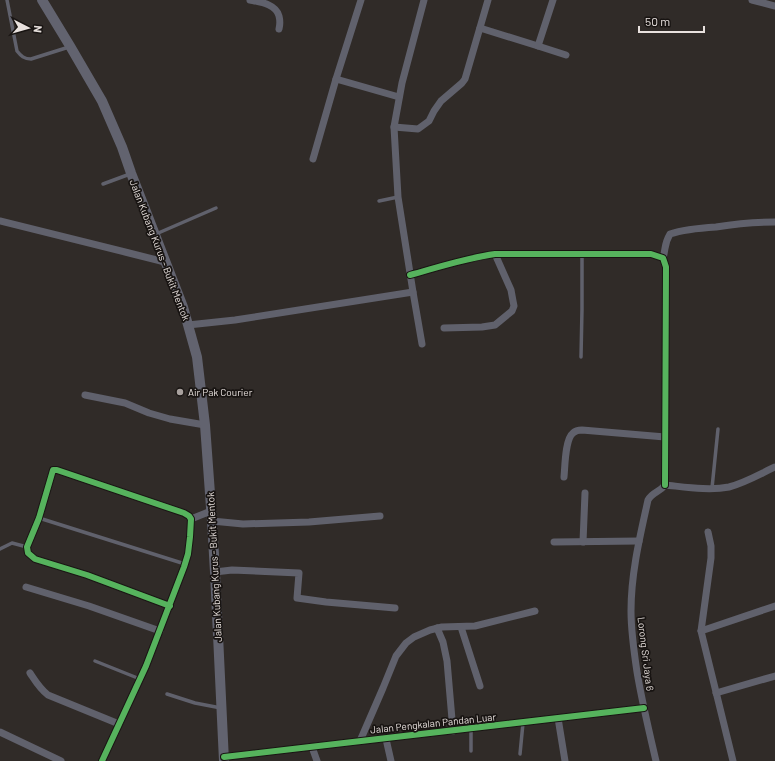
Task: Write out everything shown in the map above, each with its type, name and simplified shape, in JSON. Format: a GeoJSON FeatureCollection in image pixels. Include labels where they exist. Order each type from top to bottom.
{"type":"FeatureCollection","features":[{"type":"Feature","properties":{"kind":"main road","name":"Jalan Kubang Kurus - Bukit Mentok"},"geometry":{"type":"LineString","coordinates":[[42,0],[102,101],[122,147],[183,307],[197,357],[205,426],[212,516],[224,759]]}},
{"type":"Feature","properties":{"kind":"street"},"geometry":{"type":"LineString","coordinates":[[250,0],[262,2],[277,10],[280,17],[280,29]]}},
{"type":"Feature","properties":{"kind":"street"},"geometry":{"type":"LineString","coordinates":[[313,159],[361,0]]}},
{"type":"Feature","properties":{"kind":"street"},"geometry":{"type":"LineString","coordinates":[[422,344],[412,292],[398,198],[394,127],[402,83],[424,0]]}},
{"type":"Feature","properties":{"kind":"street"},"geometry":{"type":"LineString","coordinates":[[394,127],[418,129],[429,120],[441,101],[465,79],[488,0]]}},
{"type":"Feature","properties":{"kind":"street"},"geometry":{"type":"LineString","coordinates":[[538,46],[553,0]]}},
{"type":"Feature","properties":{"kind":"street"},"geometry":{"type":"LineString","coordinates":[[752,0],[775,6]]}},
{"type":"Feature","properties":{"kind":"street"},"geometry":{"type":"LineString","coordinates":[[480,28],[566,55]]}},
{"type":"Feature","properties":{"kind":"street"},"geometry":{"type":"LineString","coordinates":[[336,79],[399,97]]}},
{"type":"Feature","properties":{"kind":"street"},"geometry":{"type":"LineString","coordinates":[[0,222],[166,262]]}},
{"type":"Feature","properties":{"kind":"street"},"geometry":{"type":"LineString","coordinates":[[775,222],[737,224],[677,232],[670,234],[665,241],[664,485],[712,488],[730,486],[739,484],[775,467]]}},
{"type":"Feature","properties":{"kind":"street"},"geometry":{"type":"LineString","coordinates":[[410,275],[457,261],[495,254],[664,255]]}},
{"type":"Feature","properties":{"kind":"street"},"geometry":{"type":"LineString","coordinates":[[444,328],[482,327],[495,324],[512,311],[514,306],[511,290],[495,254]]}},
{"type":"Feature","properties":{"kind":"street"},"geometry":{"type":"LineString","coordinates":[[188,323],[234,320],[412,292]]}},
{"type":"Feature","properties":{"kind":"street"},"geometry":{"type":"LineString","coordinates":[[85,395],[125,403],[149,413],[205,426]]}},
{"type":"Feature","properties":{"kind":"street"},"geometry":{"type":"LineString","coordinates":[[564,477],[568,442],[573,433],[577,431],[582,430],[665,437]]}},
{"type":"Feature","properties":{"kind":"street"},"geometry":{"type":"LineString","coordinates":[[102,761],[140,679],[170,606],[188,554],[190,519],[184,513],[55,469],[52,472],[39,518],[27,547],[28,553],[35,559],[87,575],[170,606]]}},
{"type":"Feature","properties":{"kind":"street","name":"Lorong Sri Jaya 6"},"geometry":{"type":"LineString","coordinates":[[656,761],[634,653],[631,611],[633,582],[639,541],[648,500],[650,496],[663,488],[664,485]]}},
{"type":"Feature","properties":{"kind":"street"},"geometry":{"type":"LineString","coordinates":[[583,542],[585,493]]}},
{"type":"Feature","properties":{"kind":"street"},"geometry":{"type":"LineString","coordinates":[[190,519],[212,516],[243,524],[309,522],[380,516]]}},
{"type":"Feature","properties":{"kind":"street"},"geometry":{"type":"LineString","coordinates":[[708,532],[711,546],[711,558],[701,631],[733,761]]}},
{"type":"Feature","properties":{"kind":"street"},"geometry":{"type":"LineString","coordinates":[[554,542],[639,541]]}},
{"type":"Feature","properties":{"kind":"street"},"geometry":{"type":"LineString","coordinates":[[215,572],[232,570],[299,573],[297,598],[395,608]]}},
{"type":"Feature","properties":{"kind":"street"},"geometry":{"type":"LineString","coordinates":[[26,587],[89,606],[160,631]]}},
{"type":"Feature","properties":{"kind":"street"},"geometry":{"type":"LineString","coordinates":[[701,631],[775,606]]}},
{"type":"Feature","properties":{"kind":"street"},"geometry":{"type":"LineString","coordinates":[[360,741],[393,661],[400,649],[414,637],[437,628],[452,626],[475,626],[535,611]]}},
{"type":"Feature","properties":{"kind":"street"},"geometry":{"type":"LineString","coordinates":[[461,627],[480,686]]}},
{"type":"Feature","properties":{"kind":"street"},"geometry":{"type":"LineString","coordinates":[[437,628],[443,642],[447,661],[453,731]]}},
{"type":"Feature","properties":{"kind":"street"},"geometry":{"type":"LineString","coordinates":[[30,673],[36,683],[48,695],[119,724]]}},
{"type":"Feature","properties":{"kind":"street"},"geometry":{"type":"LineString","coordinates":[[716,693],[775,676]]}},
{"type":"Feature","properties":{"kind":"street","name":"Jalan Pengkalan Pandan Luar"},"geometry":{"type":"LineString","coordinates":[[224,759],[360,741],[644,708]]}},
{"type":"Feature","properties":{"kind":"street"},"geometry":{"type":"LineString","coordinates":[[558,718],[565,761]]}},
{"type":"Feature","properties":{"kind":"street"},"geometry":{"type":"LineString","coordinates":[[0,732],[61,761]]}},
{"type":"Feature","properties":{"kind":"street"},"geometry":{"type":"LineString","coordinates":[[386,739],[391,761]]}},
{"type":"Feature","properties":{"kind":"street"},"geometry":{"type":"LineString","coordinates":[[312,747],[317,761]]}},
{"type":"Feature","properties":{"kind":"lane"},"geometry":{"type":"LineString","coordinates":[[7,0],[17,51],[25,58],[30,59],[70,46]]}},
{"type":"Feature","properties":{"kind":"lane"},"geometry":{"type":"LineString","coordinates":[[103,184],[131,173]]}},
{"type":"Feature","properties":{"kind":"lane"},"geometry":{"type":"LineString","coordinates":[[379,201],[398,198]]}},
{"type":"Feature","properties":{"kind":"lane"},"geometry":{"type":"LineString","coordinates":[[155,234],[216,208]]}},
{"type":"Feature","properties":{"kind":"lane"},"geometry":{"type":"LineString","coordinates":[[581,357],[582,254]]}},
{"type":"Feature","properties":{"kind":"lane"},"geometry":{"type":"LineString","coordinates":[[712,488],[718,428]]}},
{"type":"Feature","properties":{"kind":"lane"},"geometry":{"type":"LineString","coordinates":[[39,518],[185,564]]}},
{"type":"Feature","properties":{"kind":"lane"},"geometry":{"type":"LineString","coordinates":[[0,549],[12,543],[27,547]]}},
{"type":"Feature","properties":{"kind":"lane"},"geometry":{"type":"LineString","coordinates":[[95,661],[140,679]]}},
{"type":"Feature","properties":{"kind":"lane"},"geometry":{"type":"LineString","coordinates":[[167,694],[195,703],[222,708]]}},
{"type":"Feature","properties":{"kind":"lane"},"geometry":{"type":"LineString","coordinates":[[520,754],[523,723]]}},
{"type":"Feature","properties":{"kind":"lane"},"geometry":{"type":"LineString","coordinates":[[471,729],[472,751]]}},
{"type":"Feature","properties":{"kind":"cycle path"},"geometry":{"type":"LineString","coordinates":[[410,275],[463,260],[495,254],[651,254],[663,258],[666,267],[665,485]]}},
{"type":"Feature","properties":{"kind":"cycle path"},"geometry":{"type":"LineString","coordinates":[[102,761],[146,666],[184,567],[188,554],[191,519],[184,513],[57,470],[53,470],[39,518],[27,547],[28,553],[35,559],[87,575],[170,606]]}},
{"type":"Feature","properties":{"kind":"cycle path"},"geometry":{"type":"LineString","coordinates":[[224,757],[644,708]]}},
{"type":"Feature","properties":{"kind":"place","name":"Air Pak Courier"},"geometry":{"type":"Point","coordinates":[180,392]}}]}
